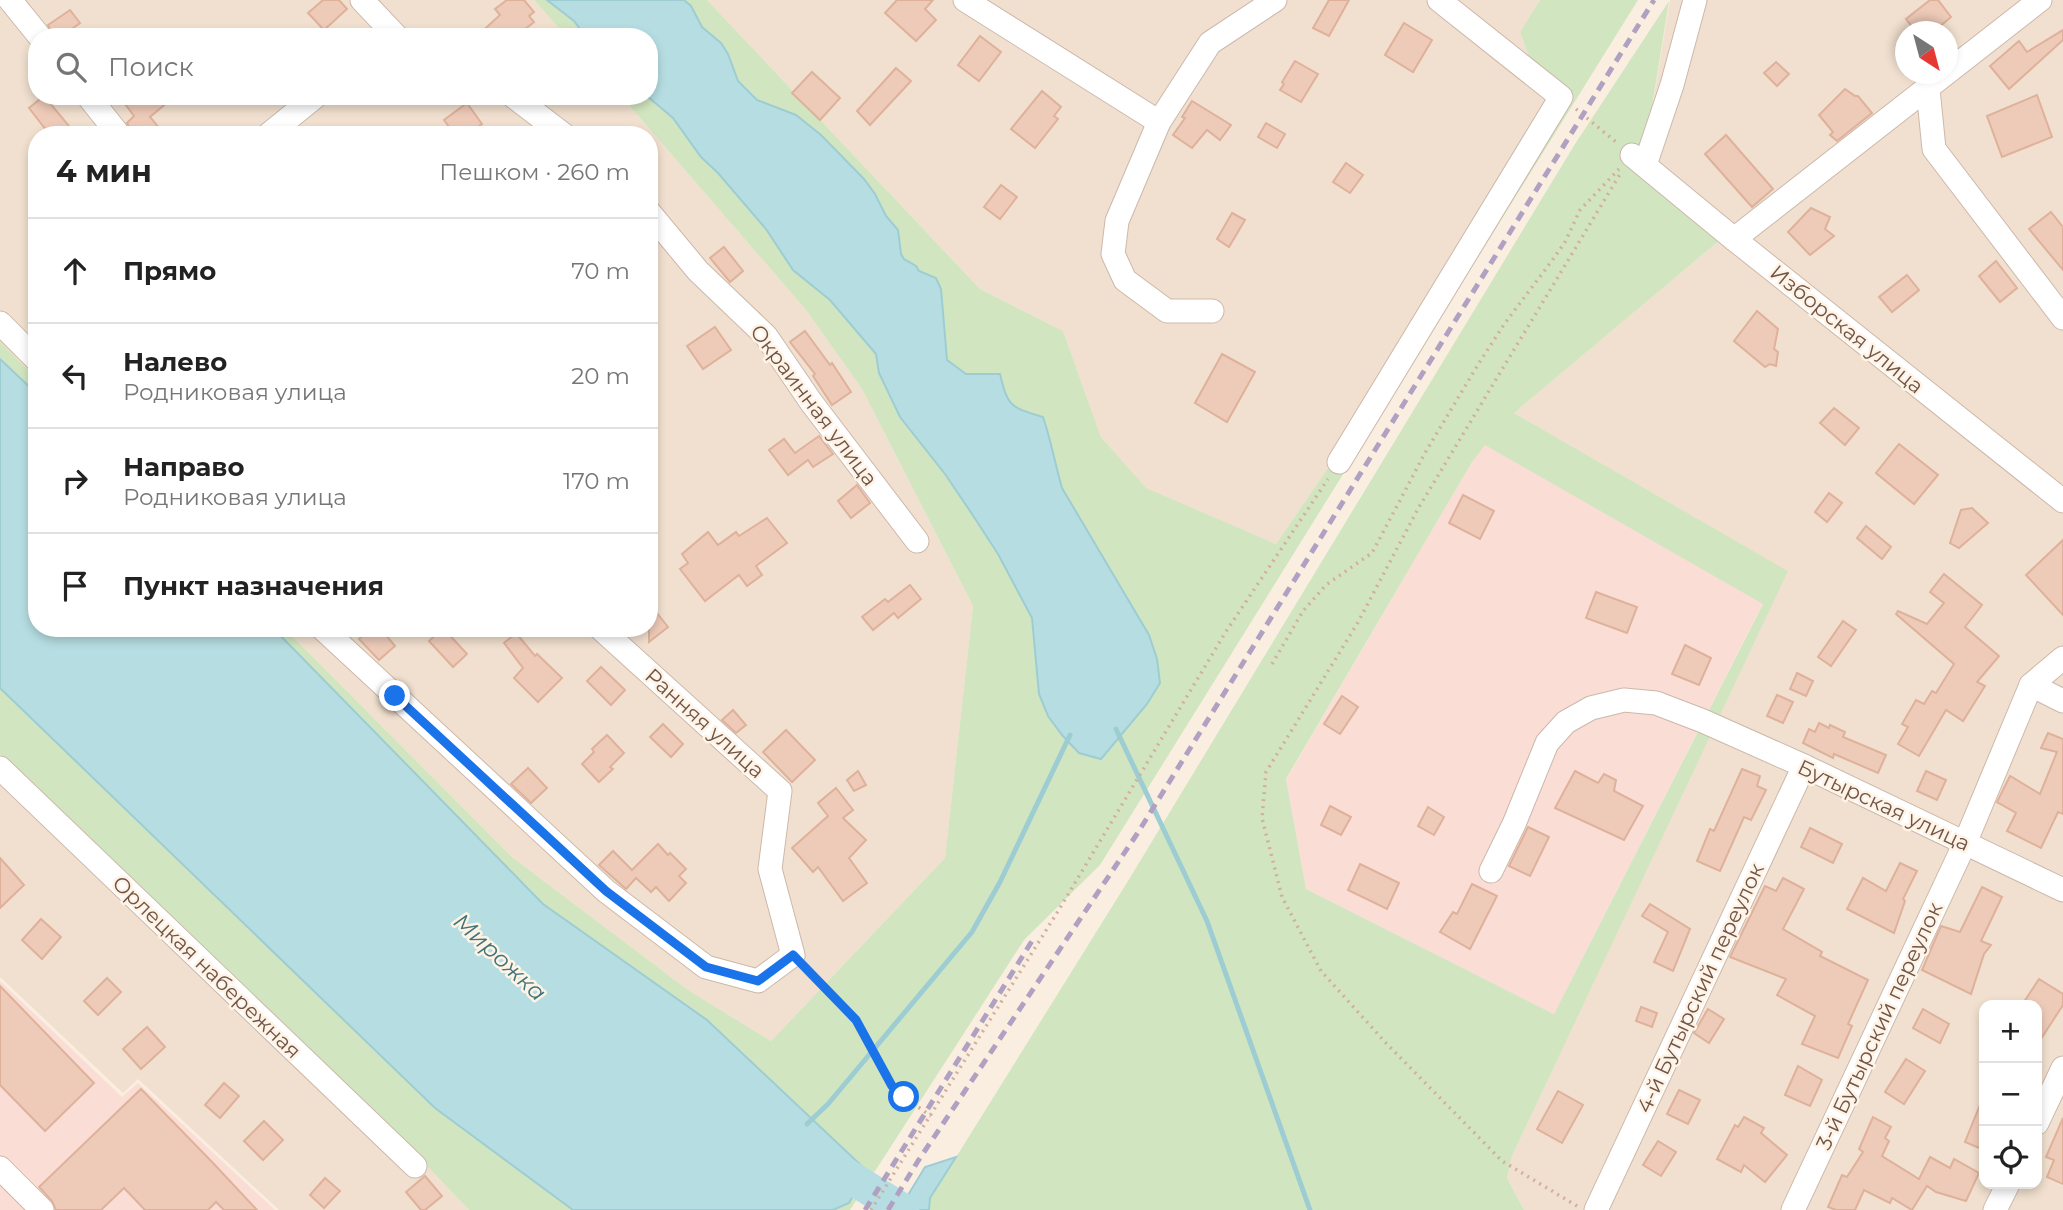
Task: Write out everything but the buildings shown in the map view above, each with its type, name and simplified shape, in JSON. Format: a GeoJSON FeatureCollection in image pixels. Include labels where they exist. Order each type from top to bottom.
{"type":"FeatureCollection","features":[{"type":"Feature","properties":{"kind":"street"},"geometry":{"type":"LineString","coordinates":[[10,0],[33,28]]}},
{"type":"Feature","properties":{"kind":"street"},"geometry":{"type":"LineString","coordinates":[[362,0],[388,28]]}},
{"type":"Feature","properties":{"kind":"street"},"geometry":{"type":"LineString","coordinates":[[965,0],[1159,122]]}},
{"type":"Feature","properties":{"kind":"street"},"geometry":{"type":"LineString","coordinates":[[1212,311],[1167,311],[1125,280],[1113,254],[1117,221],[1159,122],[1210,43],[1275,0]]}},
{"type":"Feature","properties":{"kind":"street"},"geometry":{"type":"LineString","coordinates":[[1339,462],[1560,97],[1439,0]]}},
{"type":"Feature","properties":{"kind":"street"},"geometry":{"type":"LineString","coordinates":[[1639,160],[1672,85],[1695,0]]}},
{"type":"Feature","properties":{"kind":"street"},"geometry":{"type":"LineString","coordinates":[[1737,237],[2039,0]]}},
{"type":"Feature","properties":{"kind":"street"},"geometry":{"type":"LineString","coordinates":[[1928,89],[1934,149],[2063,318]]}},
{"type":"Feature","properties":{"kind":"street"},"geometry":{"type":"LineString","coordinates":[[95,105],[113,126]]}},
{"type":"Feature","properties":{"kind":"street"},"geometry":{"type":"LineString","coordinates":[[279,126],[305,105]]}},
{"type":"Feature","properties":{"kind":"street"},"geometry":{"type":"LineString","coordinates":[[525,105],[552,126]]}},
{"type":"Feature","properties":{"kind":"street","name":"Изборская улица"},"geometry":{"type":"LineString","coordinates":[[1639,160],[2063,501]]}},
{"type":"Feature","properties":{"kind":"street","name":"Окраинная улица"},"geometry":{"type":"LineString","coordinates":[[658,223],[698,271],[766,335],[811,402],[917,541]]}},
{"type":"Feature","properties":{"kind":"street"},"geometry":{"type":"LineString","coordinates":[[0,323],[28,351]]}},
{"type":"Feature","properties":{"kind":"street"},"geometry":{"type":"LineString","coordinates":[[332,637],[606,891],[706,967],[758,981],[793,955]]}},
{"type":"Feature","properties":{"kind":"street","name":"Ранняя улица"},"geometry":{"type":"LineString","coordinates":[[610,637],[780,791],[770,869],[793,955]]}},
{"type":"Feature","properties":{"kind":"street"},"geometry":{"type":"LineString","coordinates":[[2063,658],[2031,685],[2063,701]]}},
{"type":"Feature","properties":{"kind":"street","name":"3-й Бутырский переулок"},"geometry":{"type":"LineString","coordinates":[[1793,1210],[1965,843],[2031,685]]}},
{"type":"Feature","properties":{"kind":"street","name":"Бутырская улица"},"geometry":{"type":"LineString","coordinates":[[1491,871],[1514,824],[1547,743],[1566,722],[1591,708],[1624,700],[1656,703],[1703,721],[1804,766],[2063,890]]}},
{"type":"Feature","properties":{"kind":"street","name":"4-й Бутырский переулок"},"geometry":{"type":"LineString","coordinates":[[1596,1210],[1804,766]]}},
{"type":"Feature","properties":{"kind":"street","name":"Орлецкая набережная"},"geometry":{"type":"LineString","coordinates":[[0,768],[415,1166]]}},
{"type":"Feature","properties":{"kind":"street"},"geometry":{"type":"LineString","coordinates":[[2042,1112],[2063,1068]]}},
{"type":"Feature","properties":{"kind":"street"},"geometry":{"type":"LineString","coordinates":[[0,1168],[42,1210]]}},
{"type":"Feature","properties":{"kind":"street"},"geometry":{"type":"LineString","coordinates":[[1995,1210],[2006,1189]]}},
{"type":"Feature","properties":{"kind":"path"},"geometry":{"type":"LineString","coordinates":[[1560,97],[1639,160]]}},
{"type":"Feature","properties":{"kind":"path"},"geometry":{"type":"LineString","coordinates":[[1272,664],[1303,611],[1326,585],[1372,553],[1425,453],[1505,323],[1565,242],[1580,210],[1639,160]]}},
{"type":"Feature","properties":{"kind":"path"},"geometry":{"type":"LineString","coordinates":[[1584,1210],[1502,1161],[1385,1042],[1321,971],[1282,897],[1262,818],[1266,772],[1357,624],[1426,495],[1639,160]]}},
{"type":"Feature","properties":{"kind":"path"},"geometry":{"type":"LineString","coordinates":[[871,1210],[1225,633],[1339,462]]}},
{"type":"Feature","properties":{"kind":"path"},"geometry":{"type":"LineString","coordinates":[[793,955],[856,1020],[892,1086],[931,1116]]}},
{"type":"Feature","properties":{"kind":"shaded area"},"geometry":{"type":"Polygon","coordinates":[[[0,0],[534,0],[559,28],[28,28],[28,105],[629,105],[647,126],[28,126],[28,370],[0,342],[0,0]]]}},
{"type":"Feature","properties":{"kind":"shaded area"},"geometry":{"type":"Polygon","coordinates":[[[707,0],[1540,0],[1520,32],[1547,106],[1334,459],[1276,544],[1146,489],[1101,437],[1063,331],[980,289],[707,0]]]}},
{"type":"Feature","properties":{"kind":"shaded area"},"geometry":{"type":"Polygon","coordinates":[[[1670,0],[2063,0],[2063,487],[1741,236],[1645,150],[1670,0]]]}},
{"type":"Feature","properties":{"kind":"shaded area"},"geometry":{"type":"Polygon","coordinates":[[[658,139],[806,310],[862,389],[973,606],[945,858],[771,1041],[688,990],[512,857],[293,637],[658,637],[658,139]]]}},
{"type":"Feature","properties":{"kind":"shaded area"},"geometry":{"type":"Polygon","coordinates":[[[1720,240],[2063,514],[2063,1210],[1524,1210],[1507,1178],[1512,1156],[1787,571],[1514,413],[1720,240]]]}},
{"type":"Feature","properties":{"kind":"shaded area"},"geometry":{"type":"Polygon","coordinates":[[[1483,443],[1763,603],[1554,1014],[1306,889],[1286,780],[1483,443]]]}},
{"type":"Feature","properties":{"kind":"shaded area"},"geometry":{"type":"Polygon","coordinates":[[[0,754],[415,1174],[426,1165],[469,1210],[279,1210],[138,1079],[123,1093],[0,977],[0,754]]]}},
{"type":"Feature","properties":{"kind":"shaded area"},"geometry":{"type":"Polygon","coordinates":[[[0,981],[122,1097],[138,1083],[275,1210],[0,1210],[0,981]]]}},
{"type":"Feature","properties":{"kind":"green space"},"geometry":{"type":"Polygon","coordinates":[[[534,0],[547,0],[579,28],[559,28],[534,0]]]}},
{"type":"Feature","properties":{"kind":"green space"},"geometry":{"type":"Polygon","coordinates":[[[684,0],[707,0],[980,289],[1063,331],[1101,437],[1146,488],[1276,544],[1334,459],[1547,106],[1520,32],[1540,0],[1638,0],[1100,865],[1024,940],[850,1210],[833,1210],[849,1202],[867,1170],[707,1020],[543,904],[282,637],[293,637],[512,857],[688,990],[771,1041],[945,858],[973,606],[862,389],[806,310],[658,139],[658,126],[647,126],[629,105],[658,105],[673,118],[701,157],[766,229],[793,270],[830,300],[876,354],[879,373],[998,554],[1032,619],[1035,644],[1101,759],[1115,739],[1149,635],[1062,488],[1043,417],[1012,404],[1000,374],[966,374],[947,360],[941,289],[936,278],[919,271],[904,259],[898,230],[886,216],[875,194],[821,135],[796,115],[757,100],[738,81],[728,54],[721,43],[702,27],[691,6],[684,0]]]}},
{"type":"Feature","properties":{"kind":"green space"},"geometry":{"type":"Polygon","coordinates":[[[1669,1],[1645,150],[1720,240],[1514,413],[1788,571],[1512,1156],[1507,1178],[1524,1210],[929,1210],[930,1199],[1128,881],[1575,144],[1669,1]],[[1485,445],[1472,462],[1286,779],[1306,889],[1554,1014],[1763,604],[1485,445]]]}},
{"type":"Feature","properties":{"kind":"green space"},"geometry":{"type":"Polygon","coordinates":[[[0,342],[28,370],[28,385],[0,359],[0,342]]]}},
{"type":"Feature","properties":{"kind":"green space"},"geometry":{"type":"Polygon","coordinates":[[[0,688],[435,1108],[573,1210],[469,1210],[426,1165],[416,1174],[0,754],[0,688]]]}},
{"type":"Feature","properties":{"kind":"water"},"geometry":{"type":"Polygon","coordinates":[[[547,0],[684,0],[691,6],[702,27],[721,43],[738,81],[757,100],[796,115],[821,135],[875,194],[886,216],[898,230],[904,259],[919,271],[936,278],[941,289],[947,360],[966,374],[1000,374],[1005,393],[1012,404],[1023,411],[1043,417],[1062,488],[1149,635],[1157,659],[1160,683],[1147,704],[1101,759],[1079,753],[1048,716],[1039,694],[1032,618],[998,554],[972,514],[945,474],[900,417],[879,373],[876,354],[830,300],[793,270],[766,229],[701,157],[673,118],[658,105],[658,28],[579,28],[547,0]]]}},
{"type":"Feature","properties":{"kind":"water"},"geometry":{"type":"Polygon","coordinates":[[[0,359],[28,385],[28,637],[282,637],[543,904],[707,1020],[867,1171],[849,1203],[833,1210],[573,1210],[435,1108],[0,688],[0,359]]]}},
{"type":"Feature","properties":{"kind":"water"},"geometry":{"type":"Polygon","coordinates":[[[956,1157],[930,1198],[929,1210],[899,1210],[925,1167],[956,1157]]]}},
{"type":"Feature","properties":{"kind":"waterway"},"geometry":{"type":"LineString","coordinates":[[1116,729],[1207,921],[1310,1210]]}},
{"type":"Feature","properties":{"kind":"waterway"},"geometry":{"type":"LineString","coordinates":[[807,1124],[828,1104],[972,932],[1000,882],[1070,735]]}},
{"type":"Feature","properties":{"kind":"waterway","name":"Мирожка"},"geometry":{"type":"LineString","coordinates":[[821,1159],[903,1210]]}},
{"type":"Feature","properties":{"kind":"railway"},"geometry":{"type":"LineString","coordinates":[[888,1210],[1137,834],[1654,0]]}},
{"type":"Feature","properties":{"kind":"railway"},"geometry":{"type":"LineString","coordinates":[[865,1210],[1032,941]]}},
{"type":"Feature","properties":{"kind":"route"},"geometry":{"type":"LineString","coordinates":[[395,696],[606,891],[706,967],[758,981],[793,955],[856,1020],[892,1086],[904,1097]]}}]}
